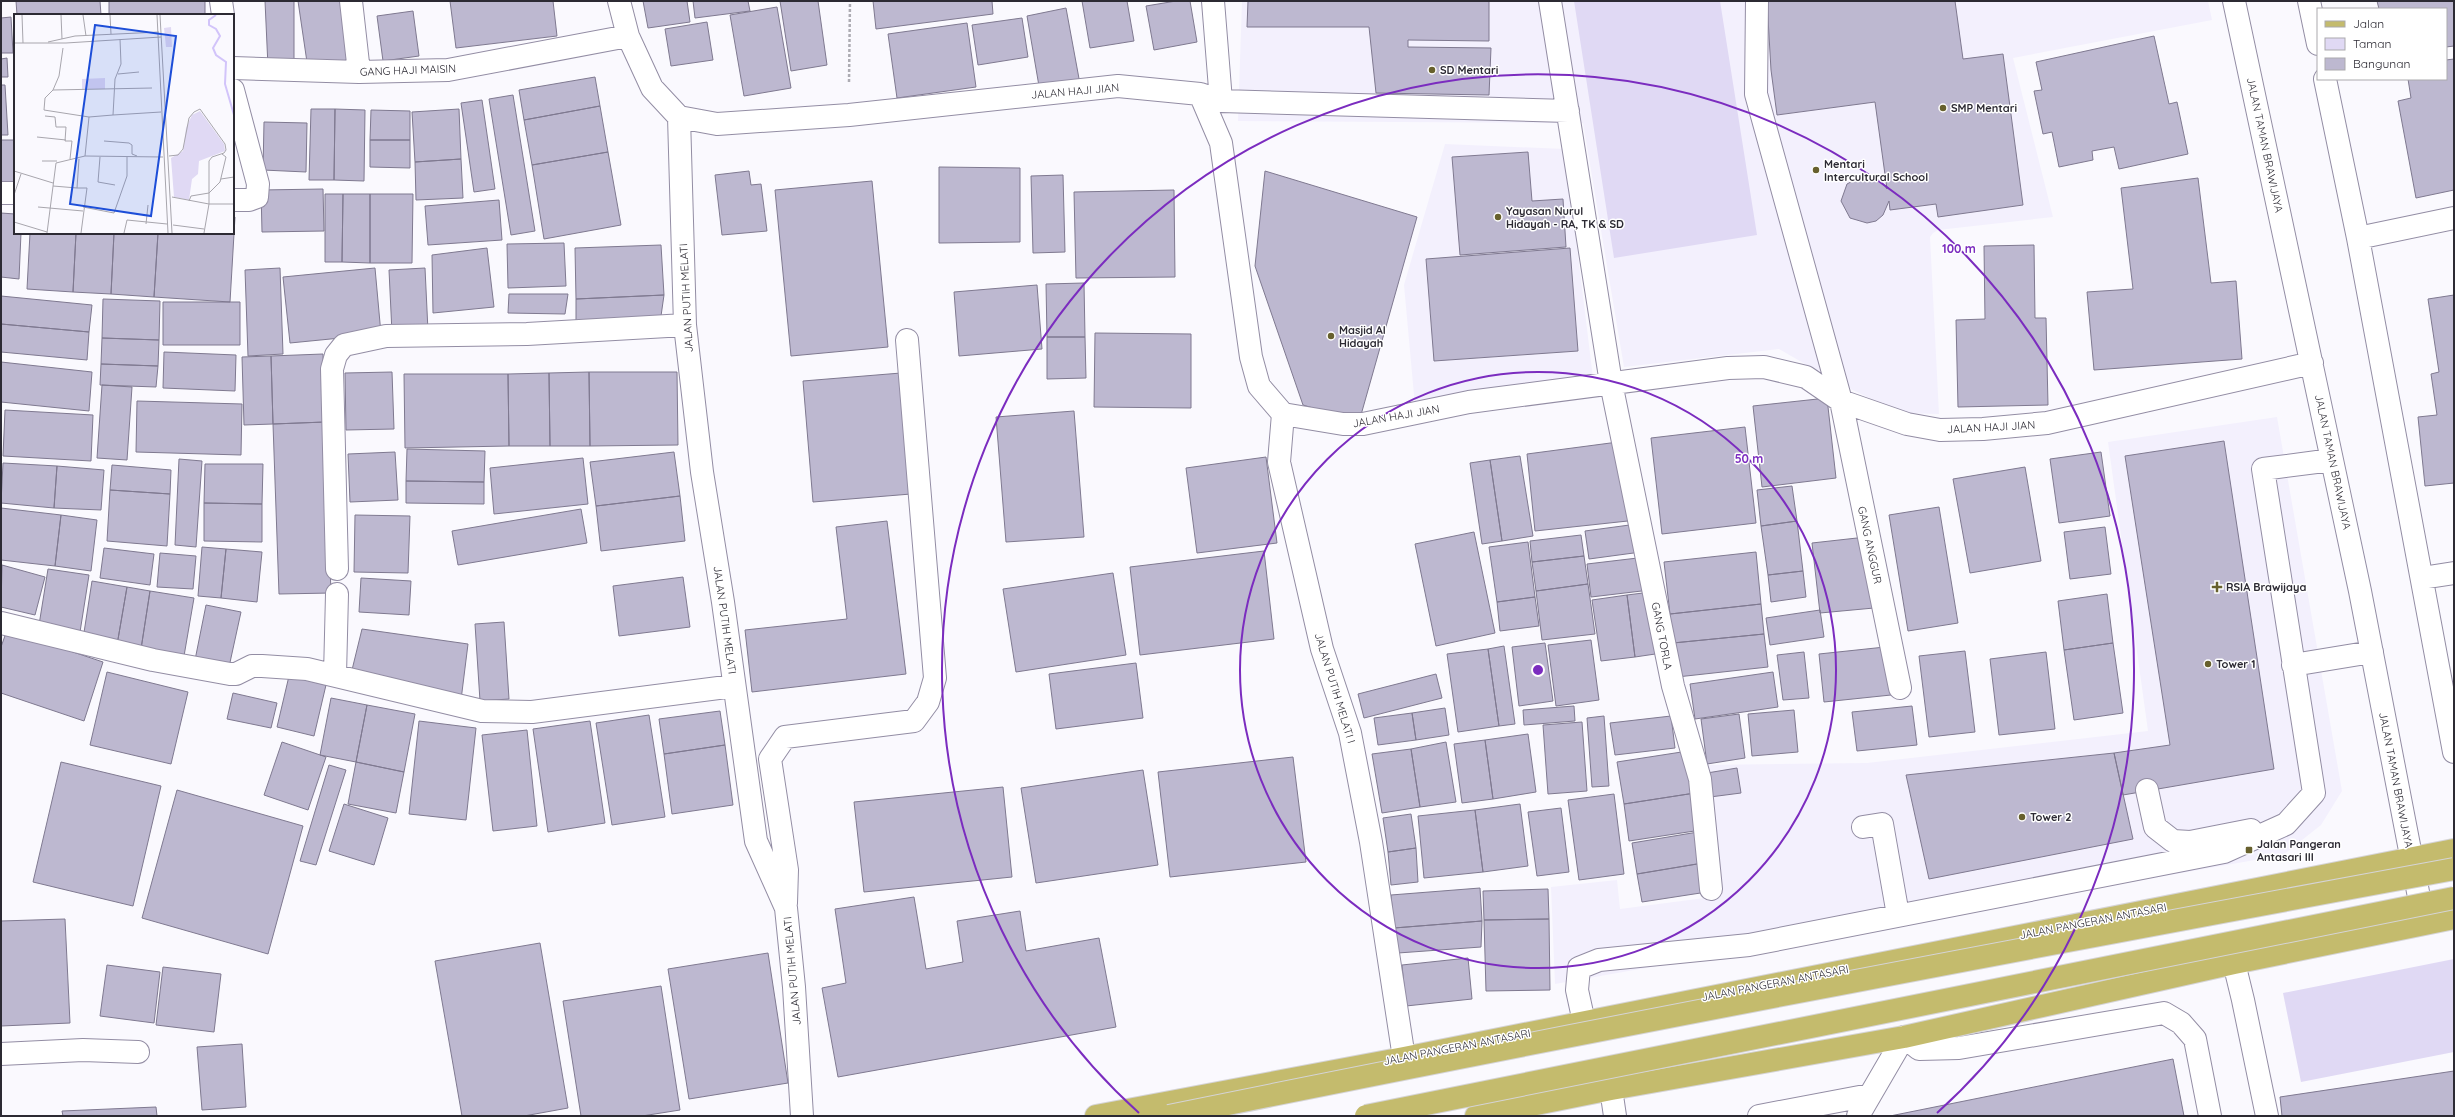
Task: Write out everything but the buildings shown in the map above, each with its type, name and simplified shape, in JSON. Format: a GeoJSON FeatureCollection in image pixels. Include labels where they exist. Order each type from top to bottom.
{"type":"FeatureCollection","features":[{"type":"Feature","properties":{"kind":"main road","name":"JALAN PANGERAN ANTASARI"},"geometry":{"type":"LineString","coordinates":[[1096,1116],[1404,1058],[2412,860],[2454,850]]}},
{"type":"Feature","properties":{"kind":"main road"},"geometry":{"type":"LineString","coordinates":[[1169,1116],[1484,1052],[1893,972],[2454,869]]}},
{"type":"Feature","properties":{"kind":"main road"},"geometry":{"type":"LineString","coordinates":[[1366,1116],[2454,898]]}},
{"type":"Feature","properties":{"kind":"main road"},"geometry":{"type":"LineString","coordinates":[[1476,1116],[1611,1089],[1904,1037],[2234,963],[2454,918]]}},
{"type":"Feature","properties":{"kind":"street"},"geometry":{"type":"LineString","coordinates":[[221,1],[223,14]]}},
{"type":"Feature","properties":{"kind":"street"},"geometry":{"type":"LineString","coordinates":[[351,1],[359,72]]}},
{"type":"Feature","properties":{"kind":"street"},"geometry":{"type":"LineString","coordinates":[[619,1],[628,36],[652,88],[679,117]]}},
{"type":"Feature","properties":{"kind":"street"},"geometry":{"type":"LineString","coordinates":[[1213,1],[1221,101]]}},
{"type":"Feature","properties":{"kind":"street","name":"GANG TORLA"},"geometry":{"type":"LineString","coordinates":[[1550,1],[1611,383],[1672,686],[1700,779],[1711,888]]}},
{"type":"Feature","properties":{"kind":"street","name":"GANG ANGGUR"},"geometry":{"type":"LineString","coordinates":[[1757,1],[1756,94],[1841,401],[1900,688]]}},
{"type":"Feature","properties":{"kind":"street","name":"JALAN TAMAN BRAWIJAYA"},"geometry":{"type":"LineString","coordinates":[[2234,1],[2312,363],[2372,652],[2424,924]]}},
{"type":"Feature","properties":{"kind":"street"},"geometry":{"type":"LineString","coordinates":[[2309,1],[2317,39]]}},
{"type":"Feature","properties":{"kind":"street","name":"GANG HAJI MAISIN"},"geometry":{"type":"LineString","coordinates":[[234,68],[359,72],[448,70],[628,36]]}},
{"type":"Feature","properties":{"kind":"street"},"geometry":{"type":"LineString","coordinates":[[2325,80],[2358,238],[2454,752]]}},
{"type":"Feature","properties":{"kind":"street","name":"JALAN HAJI JIAN"},"geometry":{"type":"LineString","coordinates":[[679,117],[717,124],[849,115],[1118,86],[1200,94],[1221,101],[1568,111]]}},
{"type":"Feature","properties":{"kind":"street"},"geometry":{"type":"LineString","coordinates":[[234,94],[258,184],[257,197],[250,200],[234,200]]}},
{"type":"Feature","properties":{"kind":"street"},"geometry":{"type":"LineString","coordinates":[[1200,94],[1220,143],[1251,357],[1259,386],[1282,414]]}},
{"type":"Feature","properties":{"kind":"street","name":"JALAN PUTIH MELATI"},"geometry":{"type":"LineString","coordinates":[[679,117],[685,325],[702,472],[756,841],[786,908],[794,987],[802,1116]]}},
{"type":"Feature","properties":{"kind":"street"},"geometry":{"type":"LineString","coordinates":[[1,193],[14,193]]}},
{"type":"Feature","properties":{"kind":"street"},"geometry":{"type":"LineString","coordinates":[[2358,238],[2454,218]]}},
{"type":"Feature","properties":{"kind":"street"},"geometry":{"type":"LineString","coordinates":[[337,569],[332,369],[336,355],[344,345],[386,336],[527,334],[685,325]]}},
{"type":"Feature","properties":{"kind":"street"},"geometry":{"type":"LineString","coordinates":[[786,908],[787,870],[770,759],[785,738],[914,721],[928,702],[935,678],[907,340]]}},
{"type":"Feature","properties":{"kind":"street","name":"JALAN HAJI JIAN"},"geometry":{"type":"LineString","coordinates":[[1282,414],[1343,424],[1363,424],[1469,402],[1728,368],[1764,367],[1806,377],[1841,401],[1907,424],[1940,430],[1983,429],[2047,423],[2312,363]]}},
{"type":"Feature","properties":{"kind":"street","name":"JALAN PUTIH MELATI I"},"geometry":{"type":"LineString","coordinates":[[1282,414],[1279,462],[1322,649],[1350,733],[1371,842],[1404,1058]]}},
{"type":"Feature","properties":{"kind":"street"},"geometry":{"type":"LineString","coordinates":[[1584,1022],[1577,990],[1579,968],[1599,960],[1749,944],[2224,852],[2286,824],[2314,793],[2263,469],[2332,460]]}},
{"type":"Feature","properties":{"kind":"street"},"geometry":{"type":"LineString","coordinates":[[2422,578],[2454,573]]}},
{"type":"Feature","properties":{"kind":"street"},"geometry":{"type":"LineString","coordinates":[[336,675],[337,594]]}},
{"type":"Feature","properties":{"kind":"street"},"geometry":{"type":"LineString","coordinates":[[1,623],[153,660],[230,674],[236,674],[252,666],[269,666],[336,675],[482,711],[532,712],[734,686]]}},
{"type":"Feature","properties":{"kind":"street"},"geometry":{"type":"LineString","coordinates":[[2293,665],[2372,652]]}},
{"type":"Feature","properties":{"kind":"street"},"geometry":{"type":"LineString","coordinates":[[2147,790],[2154,827],[2173,841],[2190,842],[2286,824]]}},
{"type":"Feature","properties":{"kind":"street"},"geometry":{"type":"LineString","coordinates":[[1863,827],[1882,824],[1898,915]]}},
{"type":"Feature","properties":{"kind":"street"},"geometry":{"type":"LineString","coordinates":[[2234,963],[2267,1116]]}},
{"type":"Feature","properties":{"kind":"street"},"geometry":{"type":"LineString","coordinates":[[1858,1116],[1904,1037],[1919,1049],[1959,1048],[2164,1013],[2181,1023],[2195,1039],[2210,1116]]}},
{"type":"Feature","properties":{"kind":"street"},"geometry":{"type":"LineString","coordinates":[[1,1054],[83,1050],[138,1052]]}},
{"type":"Feature","properties":{"kind":"street"},"geometry":{"type":"LineString","coordinates":[[1611,1089],[1615,1116]]}},
{"type":"Feature","properties":{"kind":"street"},"geometry":{"type":"LineString","coordinates":[[1759,1116],[1870,1095]]}},
{"type":"Feature","properties":{"kind":"path"},"geometry":{"type":"LineString","coordinates":[[849,115],[850,1]]}},
{"type":"Feature","properties":{"kind":"shaded area","name":"Mentari Intercultural School"},"geometry":{"type":"Polygon","coordinates":[[[1242,1],[2208,1],[2212,20],[2013,58],[2053,217],[1938,230],[1930,237],[1939,414],[1901,413],[1838,383],[1779,349],[1624,367],[1583,123],[1238,121],[1242,1]]]}},
{"type":"Feature","properties":{"kind":"shaded area","name":"Yayasan Nurul Hidayah - RA, TK & SD"},"geometry":{"type":"Polygon","coordinates":[[[1445,144],[1565,149],[1594,386],[1415,406],[1404,285],[1445,144]]]}},
{"type":"Feature","properties":{"kind":"shaded area","name":"RSIA Brawijaya"},"geometry":{"type":"Polygon","coordinates":[[[2277,417],[2342,791],[2321,825],[2283,855],[1555,984],[1551,887],[1617,880],[1620,909],[1720,896],[1702,765],[1867,763],[2148,731],[2108,442],[2277,417]]]}},
{"type":"Feature","properties":{"kind":"green space"},"geometry":{"type":"Polygon","coordinates":[[[1574,1],[1720,1],[1757,235],[1614,258],[1574,1]]]}},
{"type":"Feature","properties":{"kind":"green space"},"geometry":{"type":"Polygon","coordinates":[[[2454,959],[2454,1052],[2301,1082],[2283,993],[2454,959]]]}},
{"type":"Feature","properties":{"kind":"place","name":"SD Mentari"},"geometry":{"type":"Point","coordinates":[1432,70]}},
{"type":"Feature","properties":{"kind":"place","name":"SMP Mentari"},"geometry":{"type":"Point","coordinates":[1943,108]}},
{"type":"Feature","properties":{"kind":"place","name":"Mentari Intercultural School"},"geometry":{"type":"Point","coordinates":[1816,170]}},
{"type":"Feature","properties":{"kind":"place","name":"Yayasan Nurul Hidayah - RA, TK & SD"},"geometry":{"type":"Point","coordinates":[1498,217]}},
{"type":"Feature","properties":{"kind":"place","name":"Masjid Al Hidayah"},"geometry":{"type":"Point","coordinates":[1331,336]}},
{"type":"Feature","properties":{"kind":"place","name":"RSIA Brawijaya"},"geometry":{"type":"Point","coordinates":[2217,587]}},
{"type":"Feature","properties":{"kind":"place","name":"Tower 1"},"geometry":{"type":"Point","coordinates":[2208,664]}},
{"type":"Feature","properties":{"kind":"place","name":"Tower 2"},"geometry":{"type":"Point","coordinates":[2022,817]}},
{"type":"Feature","properties":{"kind":"place","name":"Jalan Pangeran Antasari III"},"geometry":{"type":"Point","coordinates":[2249,850]}}]}
